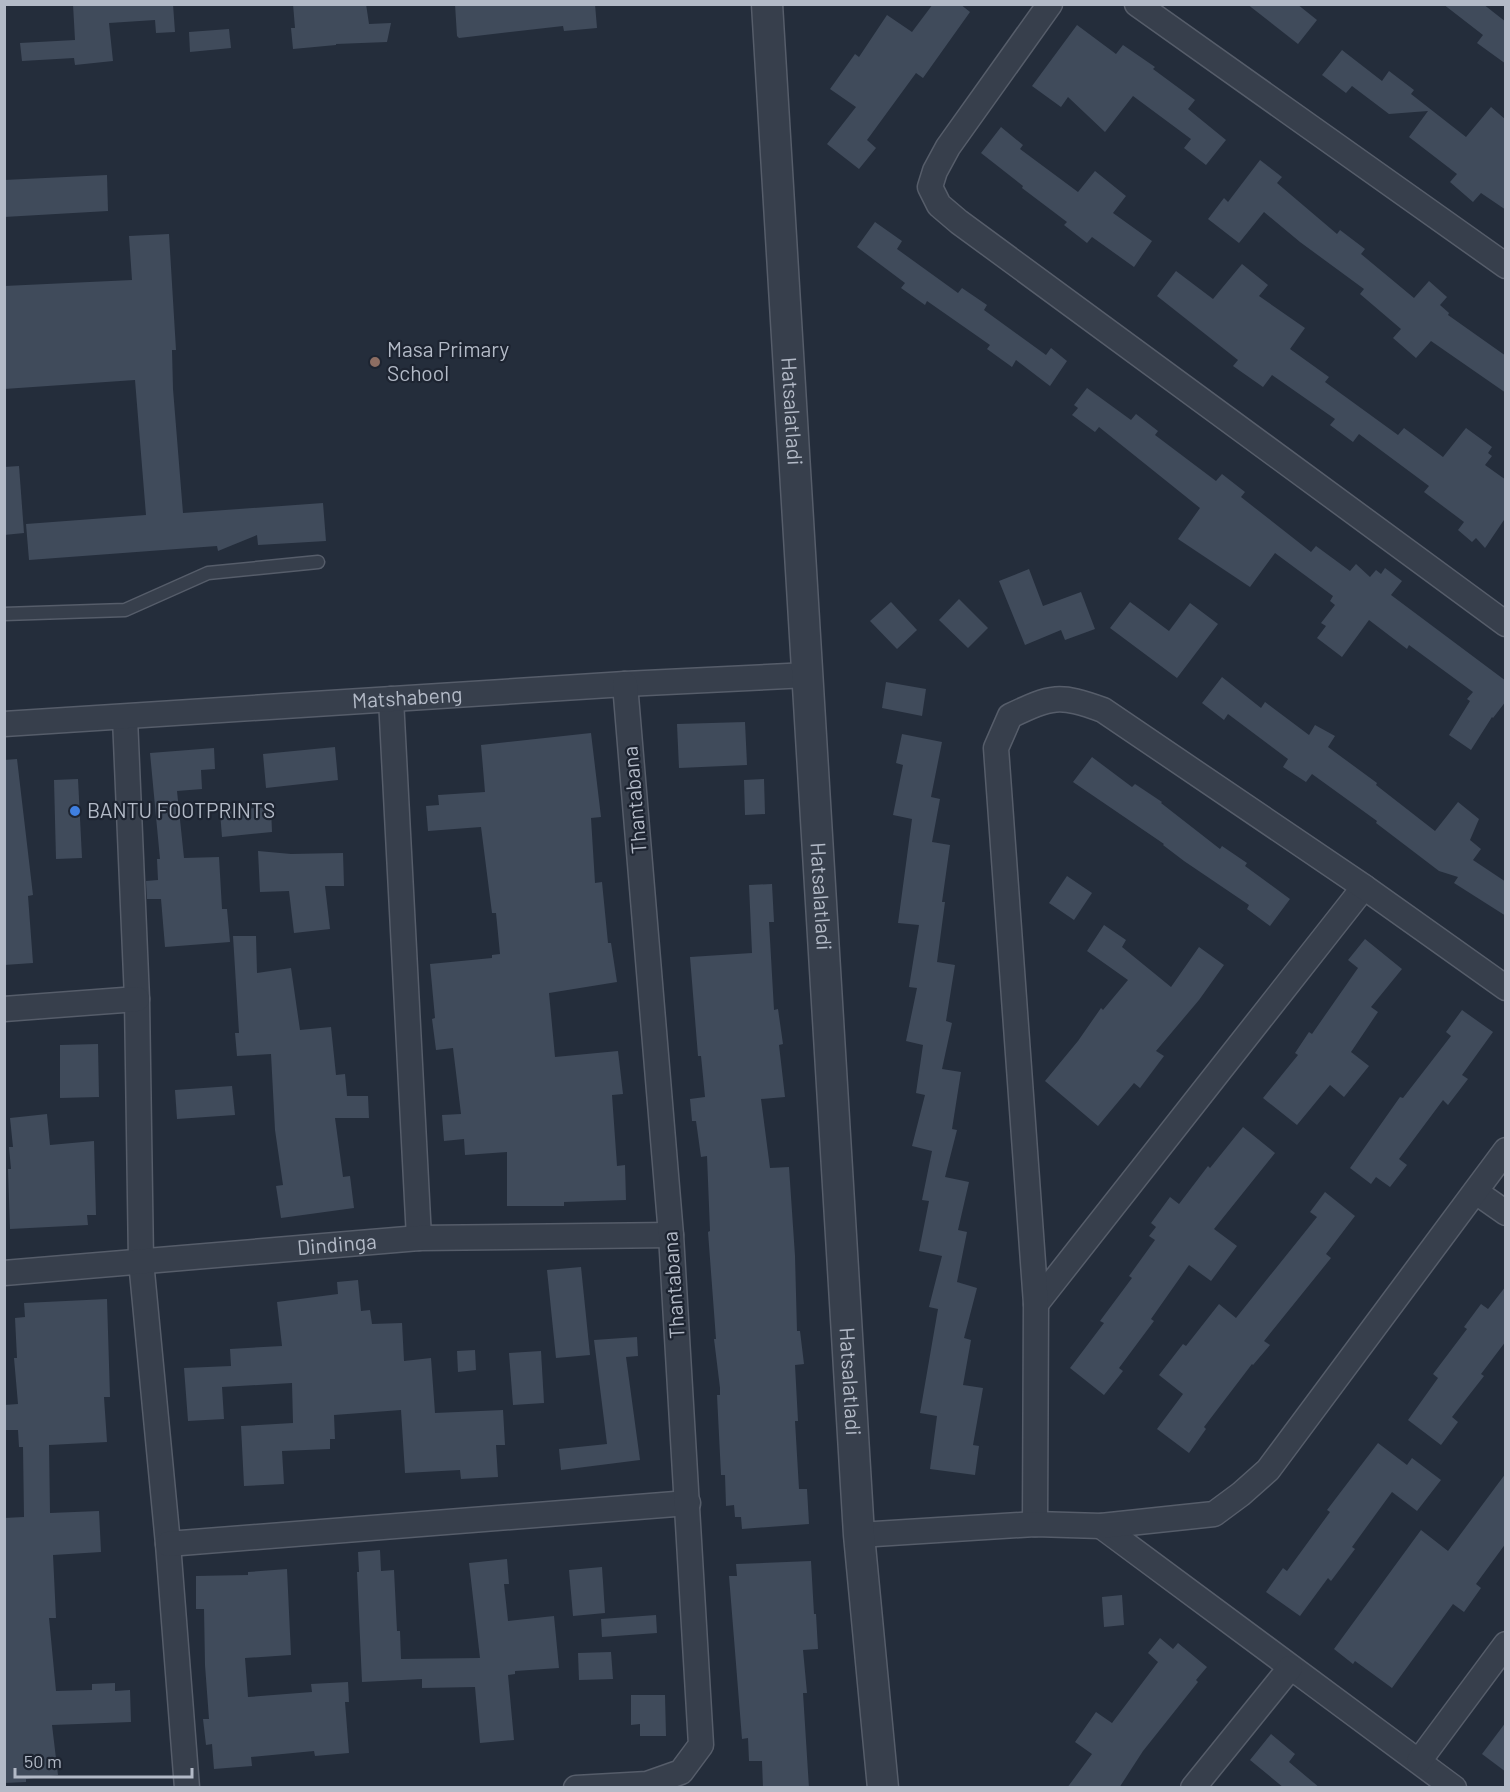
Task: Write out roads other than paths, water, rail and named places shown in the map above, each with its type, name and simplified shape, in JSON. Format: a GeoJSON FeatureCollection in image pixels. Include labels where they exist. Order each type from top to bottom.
{"type":"FeatureCollection","features":[{"type":"Feature","properties":{"kind":"street","name":"Hatsalatladi"},"geometry":{"type":"LineString","coordinates":[[767,4],[859,1535],[883,1788]]}},
{"type":"Feature","properties":{"kind":"street"},"geometry":{"type":"LineString","coordinates":[[1050,4],[948,147],[935,171],[930,187],[939,205],[1506,624]]}},
{"type":"Feature","properties":{"kind":"street"},"geometry":{"type":"LineString","coordinates":[[1137,4],[1506,266]]}},
{"type":"Feature","properties":{"kind":"street","name":"Matshabeng"},"geometry":{"type":"LineString","coordinates":[[4,724],[625,684],[808,675]]}},
{"type":"Feature","properties":{"kind":"street","name":"Thantabana"},"geometry":{"type":"LineString","coordinates":[[576,1788],[647,1784],[681,1772],[701,1745],[671,1235],[625,684]]}},
{"type":"Feature","properties":{"kind":"street"},"geometry":{"type":"LineString","coordinates":[[391,699],[418,1238]]}},
{"type":"Feature","properties":{"kind":"street"},"geometry":{"type":"LineString","coordinates":[[1035,1524],[1036,1304],[996,748],[1010,716],[1044,700],[1072,699],[1103,710],[1364,887],[1506,987]]}},
{"type":"Feature","properties":{"kind":"street"},"geometry":{"type":"LineString","coordinates":[[125,718],[137,999],[141,1261],[168,1544],[187,1788]]}},
{"type":"Feature","properties":{"kind":"street"},"geometry":{"type":"LineString","coordinates":[[1036,1304],[1364,887]]}},
{"type":"Feature","properties":{"kind":"street"},"geometry":{"type":"LineString","coordinates":[[4,1009],[137,999]]}},
{"type":"Feature","properties":{"kind":"street"},"geometry":{"type":"LineString","coordinates":[[859,1535],[1035,1524],[1101,1526],[1214,1514],[1262,1476],[1276,1460],[1506,1150]]}},
{"type":"Feature","properties":{"kind":"street"},"geometry":{"type":"LineString","coordinates":[[1476,1192],[1506,1213]]}},
{"type":"Feature","properties":{"kind":"street","name":"Dindinga"},"geometry":{"type":"LineString","coordinates":[[4,1273],[418,1238],[671,1235]]}},
{"type":"Feature","properties":{"kind":"street"},"geometry":{"type":"LineString","coordinates":[[168,1544],[688,1503]]}},
{"type":"Feature","properties":{"kind":"street"},"geometry":{"type":"LineString","coordinates":[[1101,1526],[1454,1788]]}},
{"type":"Feature","properties":{"kind":"street"},"geometry":{"type":"LineString","coordinates":[[1419,1761],[1506,1644]]}},
{"type":"Feature","properties":{"kind":"street"},"geometry":{"type":"LineString","coordinates":[[1193,1788],[1290,1668]]}},
{"type":"Feature","properties":{"kind":"lane"},"geometry":{"type":"LineString","coordinates":[[4,614],[125,610],[208,573],[318,562]]}},
{"type":"Feature","properties":{"kind":"place","name":"Masa Primary School"},"geometry":{"type":"Point","coordinates":[375,362]}},
{"type":"Feature","properties":{"kind":"place","name":"BANTU FOOTPRINTS"},"geometry":{"type":"Point","coordinates":[75,811]}}]}
